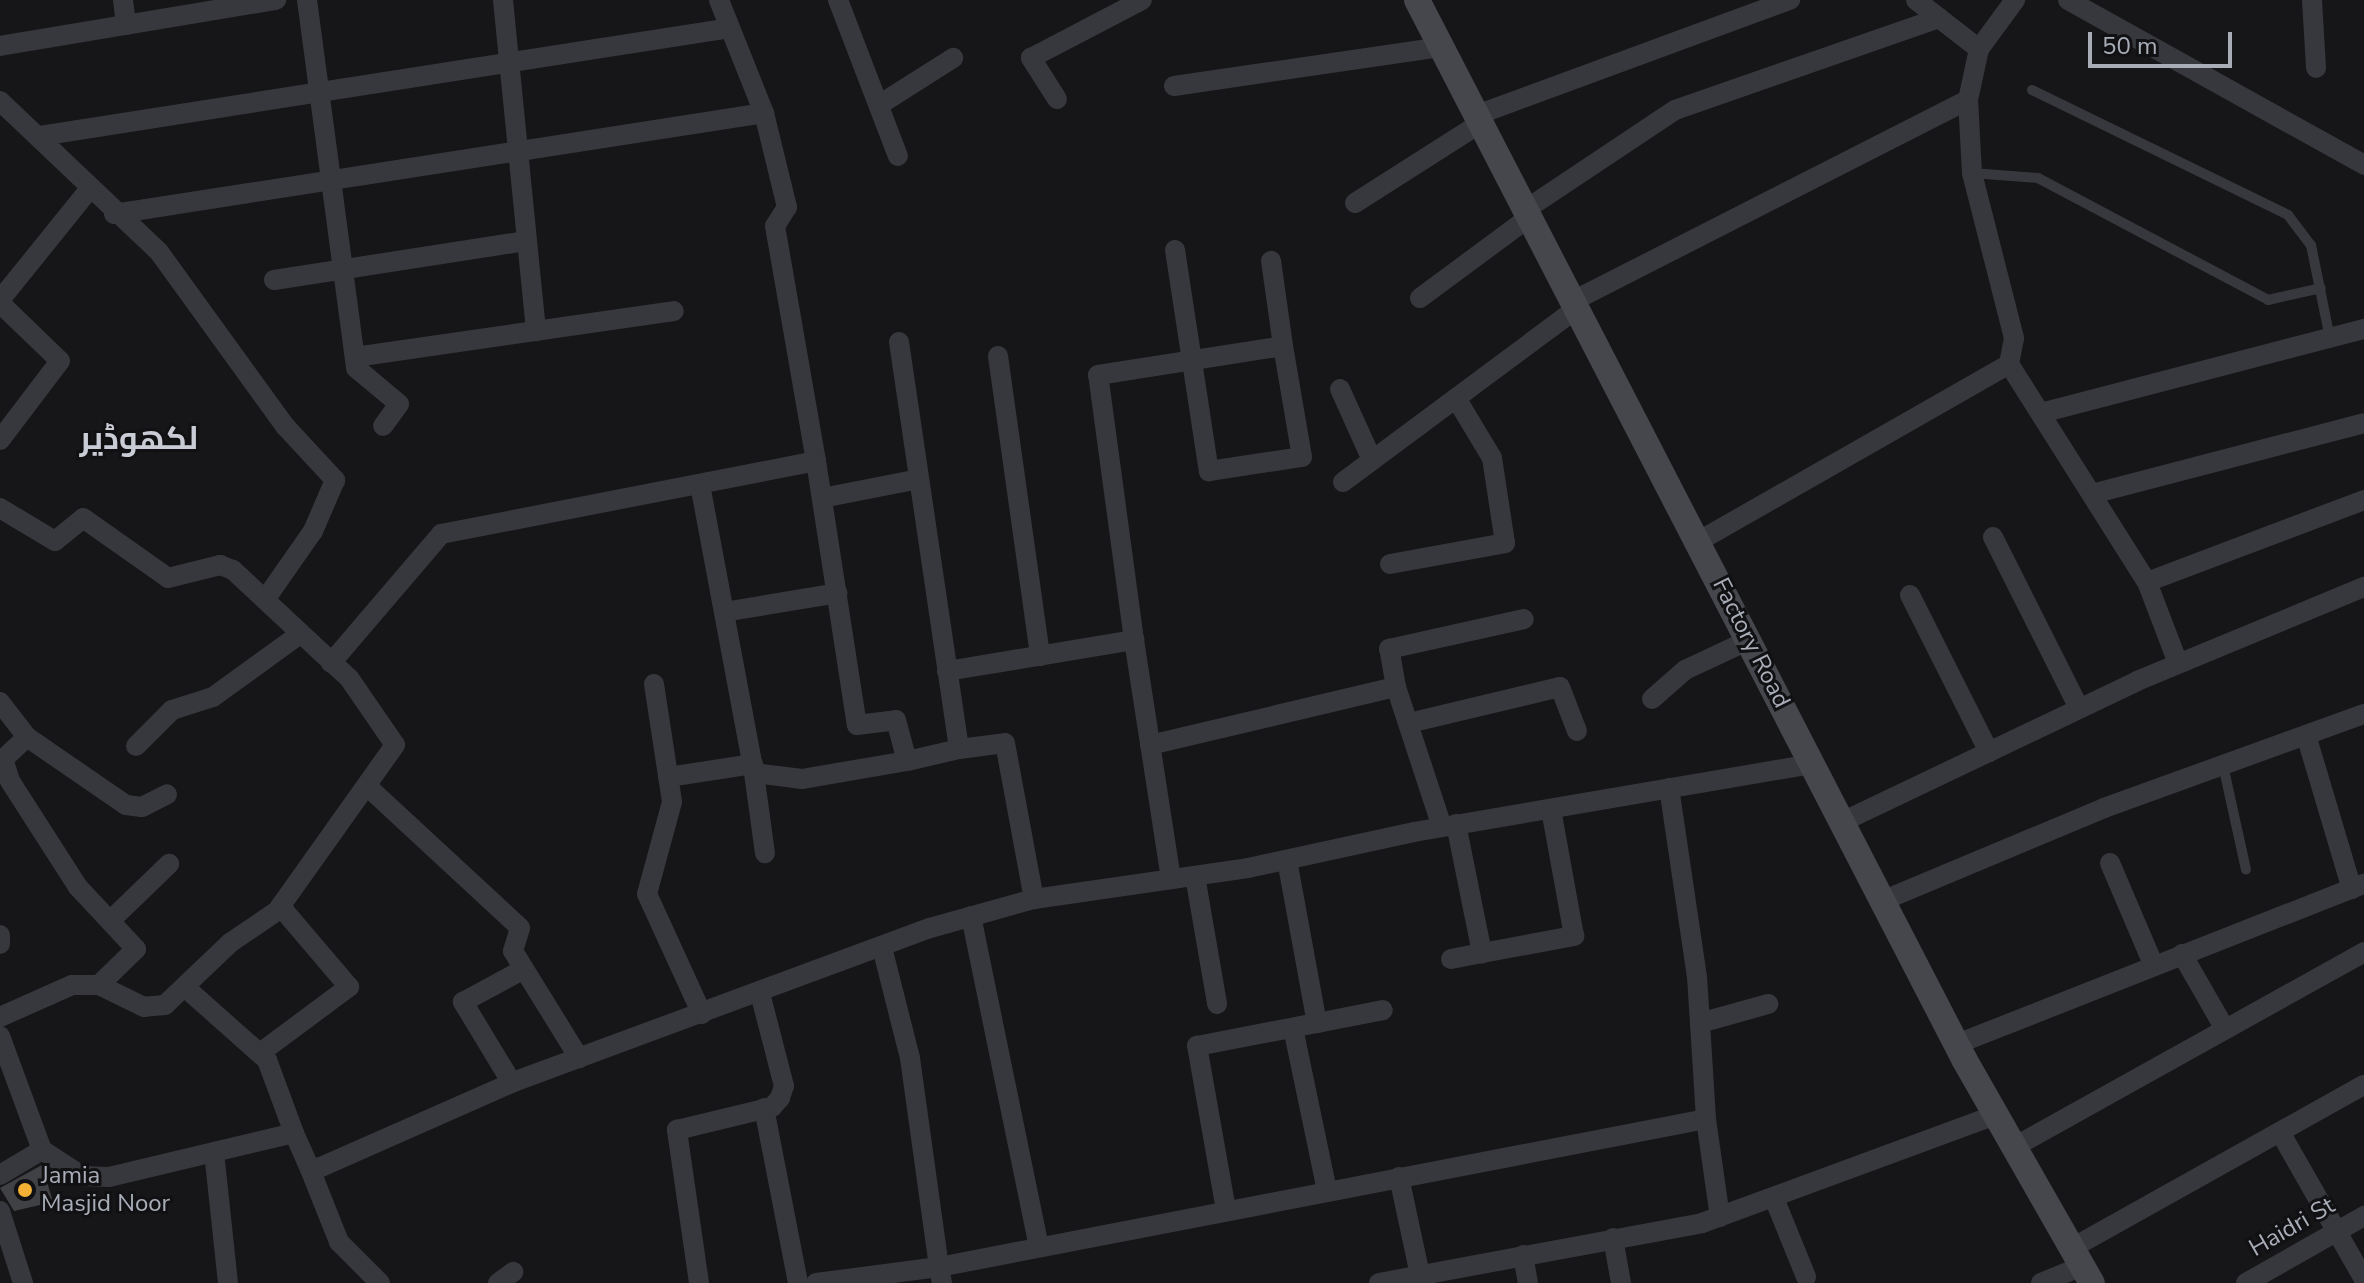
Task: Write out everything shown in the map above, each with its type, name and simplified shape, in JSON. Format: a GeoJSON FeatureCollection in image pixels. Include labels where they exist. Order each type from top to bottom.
{"type":"FeatureCollection","features":[{"type":"Feature","properties":{"kind":"main road","name":"Factory Road"},"geometry":{"type":"LineString","coordinates":[[1417,0],[1476,120],[1699,541],[1957,1044],[2082,1266]]}},
{"type":"Feature","properties":{"kind":"street"},"geometry":{"type":"LineString","coordinates":[[123,0],[126,25]]}},
{"type":"Feature","properties":{"kind":"street"},"geometry":{"type":"LineString","coordinates":[[0,46],[126,25],[217,5],[276,0]]}},
{"type":"Feature","properties":{"kind":"street"},"geometry":{"type":"LineString","coordinates":[[307,0],[356,368],[399,404],[383,426]]}},
{"type":"Feature","properties":{"kind":"street"},"geometry":{"type":"LineString","coordinates":[[503,0],[536,331]]}},
{"type":"Feature","properties":{"kind":"street"},"geometry":{"type":"LineString","coordinates":[[719,0],[764,113],[787,207],[775,226],[857,725],[896,720],[907,761]]}},
{"type":"Feature","properties":{"kind":"street"},"geometry":{"type":"LineString","coordinates":[[838,0],[898,156]]}},
{"type":"Feature","properties":{"kind":"street"},"geometry":{"type":"LineString","coordinates":[[1057,99],[1031,58],[1142,0]]}},
{"type":"Feature","properties":{"kind":"street"},"geometry":{"type":"LineString","coordinates":[[1355,203],[1476,120],[1790,0]]}},
{"type":"Feature","properties":{"kind":"street"},"geometry":{"type":"LineString","coordinates":[[1916,0],[1979,49]]}},
{"type":"Feature","properties":{"kind":"street"},"geometry":{"type":"LineString","coordinates":[[2015,0],[1979,49],[1968,100],[1972,173],[2012,326],[2009,364],[2147,582],[2178,663]]}},
{"type":"Feature","properties":{"kind":"street"},"geometry":{"type":"LineString","coordinates":[[2068,0],[2364,165]]}},
{"type":"Feature","properties":{"kind":"street"},"geometry":{"type":"LineString","coordinates":[[2312,0],[2316,68]]}},
{"type":"Feature","properties":{"kind":"street"},"geometry":{"type":"LineString","coordinates":[[1420,298],[1526,214],[1675,110],[1939,18]]}},
{"type":"Feature","properties":{"kind":"street"},"geometry":{"type":"LineString","coordinates":[[40,136],[730,28]]}},
{"type":"Feature","properties":{"kind":"street"},"geometry":{"type":"LineString","coordinates":[[1174,86],[1440,47]]}},
{"type":"Feature","properties":{"kind":"street"},"geometry":{"type":"LineString","coordinates":[[879,105],[953,58]]}},
{"type":"Feature","properties":{"kind":"street"},"geometry":{"type":"LineString","coordinates":[[1343,482],[1575,304],[1968,100]]}},
{"type":"Feature","properties":{"kind":"street"},"geometry":{"type":"LineString","coordinates":[[0,101],[40,136],[87,192],[159,252],[285,426],[335,480],[313,531],[266,598]]}},
{"type":"Feature","properties":{"kind":"street"},"geometry":{"type":"LineString","coordinates":[[114,214],[764,113]]}},
{"type":"Feature","properties":{"kind":"street"},"geometry":{"type":"LineString","coordinates":[[0,440],[60,361],[0,302],[87,192]]}},
{"type":"Feature","properties":{"kind":"street"},"geometry":{"type":"LineString","coordinates":[[274,280],[526,241]]}},
{"type":"Feature","properties":{"kind":"street"},"geometry":{"type":"LineString","coordinates":[[1175,250],[1209,471],[1302,457],[1271,261]]}},
{"type":"Feature","properties":{"kind":"street"},"geometry":{"type":"LineString","coordinates":[[355,357],[674,311]]}},
{"type":"Feature","properties":{"kind":"street"},"geometry":{"type":"LineString","coordinates":[[2041,413],[2364,329]]}},
{"type":"Feature","properties":{"kind":"street"},"geometry":{"type":"LineString","coordinates":[[899,342],[959,749]]}},
{"type":"Feature","properties":{"kind":"street"},"geometry":{"type":"LineString","coordinates":[[1171,879],[1098,375],[1283,346]]}},
{"type":"Feature","properties":{"kind":"street"},"geometry":{"type":"LineString","coordinates":[[998,356],[1040,656]]}},
{"type":"Feature","properties":{"kind":"street"},"geometry":{"type":"LineString","coordinates":[[1699,541],[2009,364]]}},
{"type":"Feature","properties":{"kind":"street"},"geometry":{"type":"LineString","coordinates":[[1340,389],[1372,460]]}},
{"type":"Feature","properties":{"kind":"street"},"geometry":{"type":"LineString","coordinates":[[1390,564],[1505,543],[1492,458],[1456,398]]}},
{"type":"Feature","properties":{"kind":"street"},"geometry":{"type":"LineString","coordinates":[[2092,494],[2364,423]]}},
{"type":"Feature","properties":{"kind":"street"},"geometry":{"type":"LineString","coordinates":[[331,663],[441,534],[816,461]]}},
{"type":"Feature","properties":{"kind":"street"},"geometry":{"type":"LineString","coordinates":[[822,498],[919,479]]}},
{"type":"Feature","properties":{"kind":"street"},"geometry":{"type":"LineString","coordinates":[[700,484],[754,768],[765,853]]}},
{"type":"Feature","properties":{"kind":"street"},"geometry":{"type":"LineString","coordinates":[[2147,582],[2364,500]]}},
{"type":"Feature","properties":{"kind":"street"},"geometry":{"type":"LineString","coordinates":[[0,1017],[72,985],[99,985],[144,1007],[165,1005],[187,989],[230,943],[280,906],[368,787],[394,736],[331,663],[266,598],[220,565],[168,578],[83,518],[55,541],[4,518]]}},
{"type":"Feature","properties":{"kind":"street"},"geometry":{"type":"LineString","coordinates":[[1993,537],[2079,708]]}},
{"type":"Feature","properties":{"kind":"street"},"geometry":{"type":"LineString","coordinates":[[1842,822],[2178,663],[2364,587]]}},
{"type":"Feature","properties":{"kind":"street"},"geometry":{"type":"LineString","coordinates":[[724,612],[837,593]]}},
{"type":"Feature","properties":{"kind":"street"},"geometry":{"type":"LineString","coordinates":[[1910,595],[1989,752]]}},
{"type":"Feature","properties":{"kind":"street"},"geometry":{"type":"LineString","coordinates":[[1482,953],[1449,826],[1396,687],[1389,649],[1524,619]]}},
{"type":"Feature","properties":{"kind":"street"},"geometry":{"type":"LineString","coordinates":[[136,746],[172,710],[213,697],[300,634]]}},
{"type":"Feature","properties":{"kind":"street"},"geometry":{"type":"LineString","coordinates":[[947,671],[1134,640]]}},
{"type":"Feature","properties":{"kind":"street"},"geometry":{"type":"LineString","coordinates":[[1652,699],[1685,670],[1749,640]]}},
{"type":"Feature","properties":{"kind":"street"},"geometry":{"type":"LineString","coordinates":[[654,684],[668,777],[669,820],[647,894],[702,1014]]}},
{"type":"Feature","properties":{"kind":"street"},"geometry":{"type":"LineString","coordinates":[[1150,745],[1396,687]]}},
{"type":"Feature","properties":{"kind":"street"},"geometry":{"type":"LineString","coordinates":[[1409,723],[1560,687],[1577,731]]}},
{"type":"Feature","properties":{"kind":"street"},"geometry":{"type":"LineString","coordinates":[[0,702],[27,737],[126,805],[142,807],[167,794]]}},
{"type":"Feature","properties":{"kind":"street"},"geometry":{"type":"LineString","coordinates":[[1882,901],[2223,765],[2364,714]]}},
{"type":"Feature","properties":{"kind":"street"},"geometry":{"type":"LineString","coordinates":[[1957,1044],[2358,887],[2306,735]]}},
{"type":"Feature","properties":{"kind":"street"},"geometry":{"type":"LineString","coordinates":[[27,737],[3,759],[10,781],[78,887],[136,949],[99,985]]}},
{"type":"Feature","properties":{"kind":"street"},"geometry":{"type":"LineString","coordinates":[[668,777],[754,768],[802,779],[1005,743],[1034,899]]}},
{"type":"Feature","properties":{"kind":"street"},"geometry":{"type":"LineString","coordinates":[[310,1169],[512,1083],[579,1058],[882,947],[971,916],[1034,899],[1195,876],[1449,826],[1812,764]]}},
{"type":"Feature","properties":{"kind":"street"},"geometry":{"type":"LineString","coordinates":[[368,787],[520,928],[513,951],[579,1058]]}},
{"type":"Feature","properties":{"kind":"street"},"geometry":{"type":"LineString","coordinates":[[1669,788],[1700,1023],[1706,1119],[1720,1217]]}},
{"type":"Feature","properties":{"kind":"street"},"geometry":{"type":"LineString","coordinates":[[1451,959],[1574,936],[1551,809]]}},
{"type":"Feature","properties":{"kind":"street"},"geometry":{"type":"LineString","coordinates":[[1287,860],[1317,1023]]}},
{"type":"Feature","properties":{"kind":"street"},"geometry":{"type":"LineString","coordinates":[[2110,863],[2154,966]]}},
{"type":"Feature","properties":{"kind":"street"},"geometry":{"type":"LineString","coordinates":[[111,920],[169,864]]}},
{"type":"Feature","properties":{"kind":"street"},"geometry":{"type":"LineString","coordinates":[[1195,876],[1217,1004]]}},
{"type":"Feature","properties":{"kind":"street"},"geometry":{"type":"LineString","coordinates":[[260,1053],[349,987],[280,906]]}},
{"type":"Feature","properties":{"kind":"street"},"geometry":{"type":"LineString","coordinates":[[971,916],[1039,1247]]}},
{"type":"Feature","properties":{"kind":"street"},"geometry":{"type":"LineString","coordinates":[[0,935],[0,944]]}},
{"type":"Feature","properties":{"kind":"street"},"geometry":{"type":"LineString","coordinates":[[882,947],[910,1058],[940,1275]]}},
{"type":"Feature","properties":{"kind":"street"},"geometry":{"type":"LineString","coordinates":[[2014,1147],[2364,952]]}},
{"type":"Feature","properties":{"kind":"street"},"geometry":{"type":"LineString","coordinates":[[2182,954],[2225,1029]]}},
{"type":"Feature","properties":{"kind":"street"},"geometry":{"type":"LineString","coordinates":[[512,1083],[463,1002],[524,969]]}},
{"type":"Feature","properties":{"kind":"street"},"geometry":{"type":"LineString","coordinates":[[187,989],[260,1053],[285,1095],[294,1133],[339,1242],[380,1283]]}},
{"type":"Feature","properties":{"kind":"street"},"geometry":{"type":"LineString","coordinates":[[699,1283],[677,1130],[764,1108],[784,1086],[760,993]]}},
{"type":"Feature","properties":{"kind":"street"},"geometry":{"type":"LineString","coordinates":[[1700,1023],[1768,1004]]}},
{"type":"Feature","properties":{"kind":"street"},"geometry":{"type":"LineString","coordinates":[[1226,1210],[1197,1046],[1383,1010]]}},
{"type":"Feature","properties":{"kind":"street"},"geometry":{"type":"LineString","coordinates":[[1293,1028],[1327,1191]]}},
{"type":"Feature","properties":{"kind":"street"},"geometry":{"type":"LineString","coordinates":[[0,1036],[4,1058],[42,1150],[82,1176],[109,1177],[294,1133]]}},
{"type":"Feature","properties":{"kind":"street"},"geometry":{"type":"LineString","coordinates":[[2041,1283],[2082,1266],[2280,1132],[2364,1085]]}},
{"type":"Feature","properties":{"kind":"street"},"geometry":{"type":"LineString","coordinates":[[764,1108],[798,1283]]}},
{"type":"Feature","properties":{"kind":"street"},"geometry":{"type":"LineString","coordinates":[[1379,1283],[1720,1217],[1996,1115]]}},
{"type":"Feature","properties":{"kind":"street"},"geometry":{"type":"LineString","coordinates":[[816,1283],[940,1275],[1039,1247],[1706,1119]]}},
{"type":"Feature","properties":{"kind":"street"},"geometry":{"type":"LineString","coordinates":[[2280,1132],[2364,1279]]}},
{"type":"Feature","properties":{"kind":"street"},"geometry":{"type":"LineString","coordinates":[[0,1175],[42,1150]]}},
{"type":"Feature","properties":{"kind":"street"},"geometry":{"type":"LineString","coordinates":[[214,1152],[228,1283]]}},
{"type":"Feature","properties":{"kind":"street"},"geometry":{"type":"LineString","coordinates":[[1399,1177],[1420,1275]]}},
{"type":"Feature","properties":{"kind":"street"},"geometry":{"type":"LineString","coordinates":[[1774,1198],[1803,1281]]}},
{"type":"Feature","properties":{"kind":"street"},"geometry":{"type":"LineString","coordinates":[[0,1211],[23,1283]]}},
{"type":"Feature","properties":{"kind":"street","name":"Haidri St"},"geometry":{"type":"LineString","coordinates":[[2246,1283],[2364,1216]]}},
{"type":"Feature","properties":{"kind":"street"},"geometry":{"type":"LineString","coordinates":[[1613,1238],[1621,1283]]}},
{"type":"Feature","properties":{"kind":"street"},"geometry":{"type":"LineString","coordinates":[[1523,1255],[1528,1283]]}},
{"type":"Feature","properties":{"kind":"lane"},"geometry":{"type":"LineString","coordinates":[[2032,90],[2288,215],[2311,245],[2330,338]]}},
{"type":"Feature","properties":{"kind":"lane"},"geometry":{"type":"LineString","coordinates":[[1972,173],[2038,178],[2268,300],[2321,288]]}},
{"type":"Feature","properties":{"kind":"lane"},"geometry":{"type":"LineString","coordinates":[[2223,765],[2246,870]]}},
{"type":"Feature","properties":{"kind":"building","name":"Jamia Masjid Noor"},"geometry":{"type":"Polygon","coordinates":[[[42,1165],[53,1202],[14,1211],[0,1188],[42,1165]]]}},
{"type":"Feature","properties":{"kind":"place","name":"Jamia Masjid Noor"},"geometry":{"type":"Point","coordinates":[25,1190]}},
{"type":"Feature","properties":{"kind":"district","name":"لکھوڈیر"},"geometry":{"type":"Point","coordinates":[139,439]}}]}
